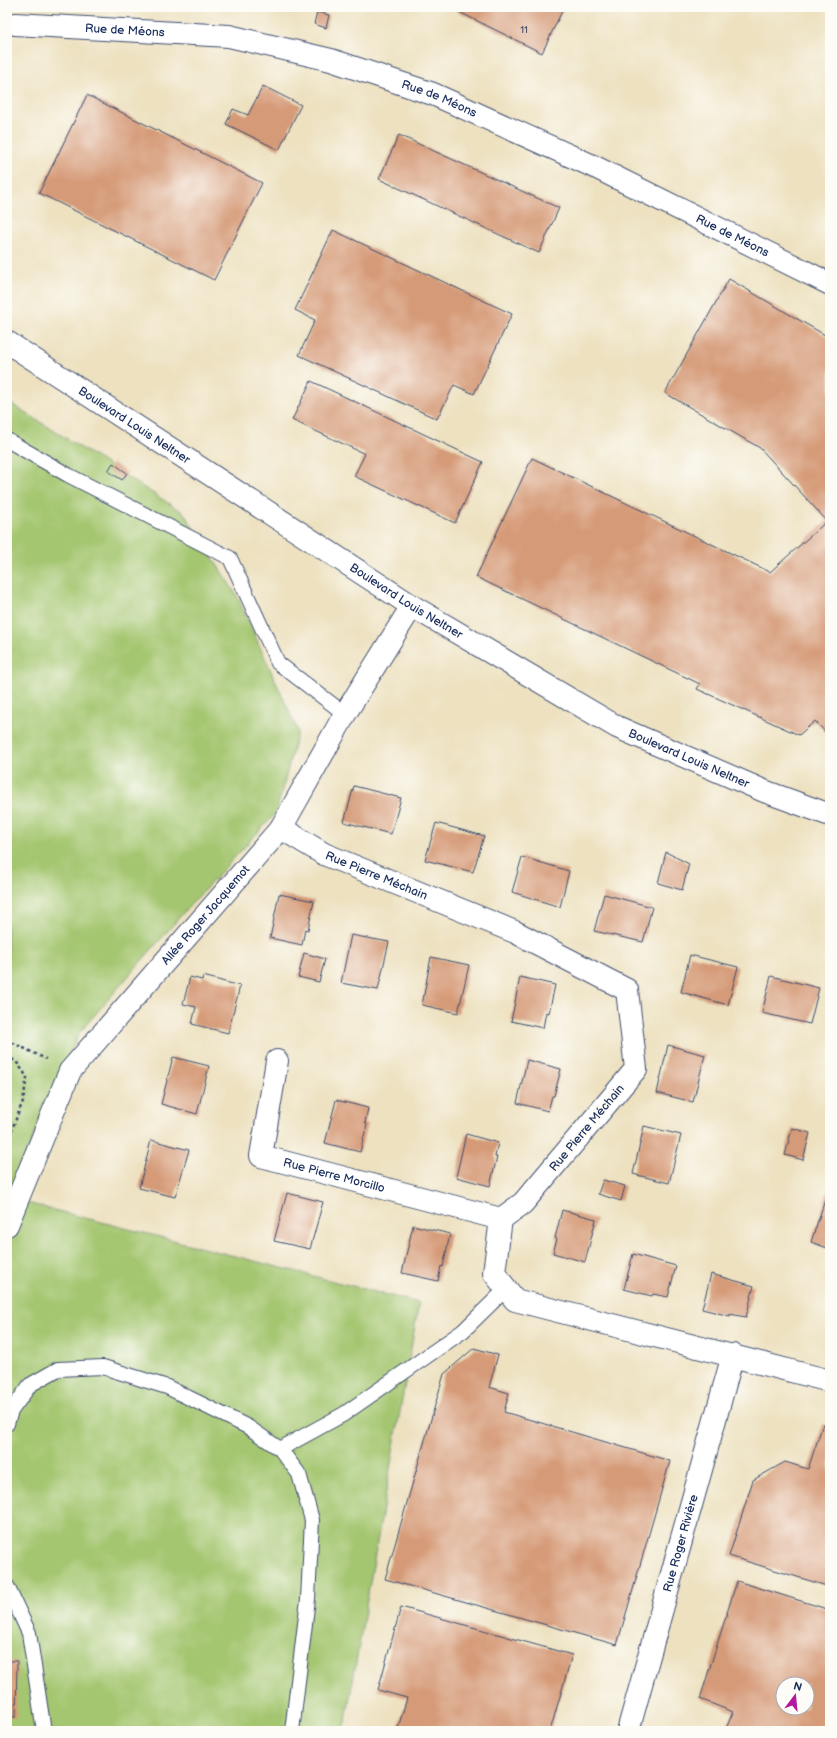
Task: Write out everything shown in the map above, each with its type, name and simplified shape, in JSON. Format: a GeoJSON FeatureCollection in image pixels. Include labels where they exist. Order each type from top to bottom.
{"type":"FeatureCollection","features":[{"type":"Feature","properties":{"kind":"street","name":"Rue de Méons"},"geometry":{"type":"LineString","coordinates":[[12,22],[230,36],[331,60],[432,94],[567,154],[830,284]]}},
{"type":"Feature","properties":{"kind":"street","name":"Boulevard Louis Neltner"},"geometry":{"type":"LineString","coordinates":[[7,342],[52,373],[412,606],[617,726],[764,791],[830,815]]}},
{"type":"Feature","properties":{"kind":"street"},"geometry":{"type":"LineString","coordinates":[[7,349],[52,373]]}},
{"type":"Feature","properties":{"kind":"street","name":"Allée Roger Jacquemot"},"geometry":{"type":"LineString","coordinates":[[7,1225],[70,1071],[281,828],[345,714],[412,606]]}},
{"type":"Feature","properties":{"kind":"street","name":"Rue Pierre Méchain"},"geometry":{"type":"LineString","coordinates":[[281,828],[324,854],[515,932],[627,990],[636,1069],[523,1203],[501,1219]]}},
{"type":"Feature","properties":{"kind":"street","name":"Rue Pierre Morcillo"},"geometry":{"type":"LineString","coordinates":[[277,1061],[261,1156],[501,1219]]}},
{"type":"Feature","properties":{"kind":"street"},"geometry":{"type":"LineString","coordinates":[[501,1219],[494,1273],[515,1300],[830,1381]]}},
{"type":"Feature","properties":{"kind":"street","name":"Rue Roger Rivière"},"geometry":{"type":"LineString","coordinates":[[628,1731],[733,1355]]}},
{"type":"Feature","properties":{"kind":"lane"},"geometry":{"type":"LineString","coordinates":[[7,440],[68,475],[230,558],[278,663],[345,714]]}},
{"type":"Feature","properties":{"kind":"lane"},"geometry":{"type":"LineString","coordinates":[[280,1449],[344,1414],[463,1331],[506,1289]]}},
{"type":"Feature","properties":{"kind":"lane"},"geometry":{"type":"LineString","coordinates":[[7,1424],[11,1411],[30,1385],[58,1369],[103,1367],[167,1387],[248,1427],[280,1449],[299,1474],[312,1520],[308,1599],[292,1731]]}},
{"type":"Feature","properties":{"kind":"lane"},"geometry":{"type":"LineString","coordinates":[[7,1586],[29,1633],[44,1731]]}},
{"type":"Feature","properties":{"kind":"path"},"geometry":{"type":"LineString","coordinates":[[7,1040],[70,1071]]}},
{"type":"Feature","properties":{"kind":"path"},"geometry":{"type":"LineString","coordinates":[[7,1055],[18,1064],[27,1077],[23,1101],[7,1142]]}},
{"type":"Feature","properties":{"kind":"green space"},"geometry":{"type":"Polygon","coordinates":[[[7,401],[184,513],[237,596],[298,731],[276,813],[184,912],[79,1033],[7,1197],[7,401]]]}},
{"type":"Feature","properties":{"kind":"green space"},"geometry":{"type":"Polygon","coordinates":[[[7,1198],[419,1303],[344,1731],[7,1731],[7,1198]]]}},
{"type":"Feature","properties":{"kind":"building"},"geometry":{"type":"Polygon","coordinates":[[[449,7],[564,7],[542,53],[449,7]]]}},
{"type":"Feature","properties":{"kind":"building"},"geometry":{"type":"Polygon","coordinates":[[[317,12],[329,15],[326,28],[314,24],[317,12]]]}},
{"type":"Feature","properties":{"kind":"building"},"geometry":{"type":"Polygon","coordinates":[[[263,86],[301,105],[279,150],[226,124],[233,109],[248,115],[263,86]]]}},
{"type":"Feature","properties":{"kind":"building"},"geometry":{"type":"Polygon","coordinates":[[[87,95],[262,183],[214,280],[39,193],[87,95]]]}},
{"type":"Feature","properties":{"kind":"building"},"geometry":{"type":"Polygon","coordinates":[[[399,135],[559,208],[539,253],[379,179],[399,135]]]}},
{"type":"Feature","properties":{"kind":"building"},"geometry":{"type":"Polygon","coordinates":[[[333,230],[512,314],[474,394],[454,385],[437,419],[299,355],[315,320],[295,310],[333,230]]]}},
{"type":"Feature","properties":{"kind":"building"},"geometry":{"type":"Polygon","coordinates":[[[729,279],[830,338],[830,737],[815,721],[799,735],[697,689],[700,684],[476,577],[532,458],[770,572],[827,521],[760,448],[665,393],[729,279]]]}},
{"type":"Feature","properties":{"kind":"building"},"geometry":{"type":"Polygon","coordinates":[[[311,381],[483,462],[455,523],[354,476],[365,454],[292,420],[311,381]]]}},
{"type":"Feature","properties":{"kind":"building"},"geometry":{"type":"Polygon","coordinates":[[[113,463],[127,473],[122,480],[108,471],[113,463]]]}},
{"type":"Feature","properties":{"kind":"building"},"geometry":{"type":"Polygon","coordinates":[[[354,786],[401,798],[391,834],[344,822],[354,786]]]}},
{"type":"Feature","properties":{"kind":"building"},"geometry":{"type":"Polygon","coordinates":[[[436,823],[484,836],[473,872],[425,860],[436,823]]]}},
{"type":"Feature","properties":{"kind":"building"},"geometry":{"type":"Polygon","coordinates":[[[666,852],[689,864],[682,890],[658,883],[666,852]]]}},
{"type":"Feature","properties":{"kind":"building"},"geometry":{"type":"Polygon","coordinates":[[[522,857],[569,871],[560,907],[512,892],[522,857]]]}},
{"type":"Feature","properties":{"kind":"building"},"geometry":{"type":"Polygon","coordinates":[[[279,894],[314,901],[308,930],[305,929],[302,945],[270,938],[279,894]]]}},
{"type":"Feature","properties":{"kind":"building"},"geometry":{"type":"Polygon","coordinates":[[[604,894],[652,907],[643,942],[594,931],[604,894]]]}},
{"type":"Feature","properties":{"kind":"building"},"geometry":{"type":"Polygon","coordinates":[[[351,935],[389,942],[378,990],[341,983],[351,935]]]}},
{"type":"Feature","properties":{"kind":"building"},"geometry":{"type":"Polygon","coordinates":[[[304,953],[325,959],[319,982],[298,977],[304,953]]]}},
{"type":"Feature","properties":{"kind":"building"},"geometry":{"type":"Polygon","coordinates":[[[690,955],[738,967],[728,1005],[681,992],[690,955]]]}},
{"type":"Feature","properties":{"kind":"building"},"geometry":{"type":"Polygon","coordinates":[[[431,957],[469,965],[458,1013],[422,1005],[431,957]]]}},
{"type":"Feature","properties":{"kind":"building"},"geometry":{"type":"Polygon","coordinates":[[[203,976],[240,986],[228,1033],[192,1024],[196,1007],[183,1004],[190,977],[202,980],[203,976]]]}},
{"type":"Feature","properties":{"kind":"building"},"geometry":{"type":"Polygon","coordinates":[[[771,976],[819,988],[810,1024],[762,1013],[771,976]]]}},
{"type":"Feature","properties":{"kind":"building"},"geometry":{"type":"Polygon","coordinates":[[[520,977],[555,985],[549,1013],[546,1012],[543,1028],[511,1021],[520,977]]]}},
{"type":"Feature","properties":{"kind":"building"},"geometry":{"type":"Polygon","coordinates":[[[668,1045],[705,1055],[693,1102],[657,1093],[668,1045]]]}},
{"type":"Feature","properties":{"kind":"building"},"geometry":{"type":"Polygon","coordinates":[[[173,1057],[209,1066],[197,1114],[161,1104],[173,1057]]]}},
{"type":"Feature","properties":{"kind":"building"},"geometry":{"type":"Polygon","coordinates":[[[527,1060],[561,1069],[554,1096],[552,1096],[548,1111],[517,1103],[527,1060]]]}},
{"type":"Feature","properties":{"kind":"building"},"geometry":{"type":"Polygon","coordinates":[[[336,1100],[368,1108],[365,1123],[367,1124],[360,1152],[325,1143],[336,1100]]]}},
{"type":"Feature","properties":{"kind":"building"},"geometry":{"type":"Polygon","coordinates":[[[644,1126],[681,1135],[669,1183],[633,1174],[644,1126]]]}},
{"type":"Feature","properties":{"kind":"building"},"geometry":{"type":"Polygon","coordinates":[[[792,1128],[810,1133],[803,1160],[785,1155],[792,1128]]]}},
{"type":"Feature","properties":{"kind":"building"},"geometry":{"type":"Polygon","coordinates":[[[466,1134],[498,1143],[495,1157],[497,1157],[490,1186],[456,1177],[466,1134]]]}},
{"type":"Feature","properties":{"kind":"building"},"geometry":{"type":"Polygon","coordinates":[[[151,1140],[189,1150],[175,1197],[139,1188],[151,1140]]]}},
{"type":"Feature","properties":{"kind":"building"},"geometry":{"type":"Polygon","coordinates":[[[603,1180],[625,1186],[621,1201],[598,1194],[603,1180]]]}},
{"type":"Feature","properties":{"kind":"building"},"geometry":{"type":"Polygon","coordinates":[[[830,1185],[830,1249],[811,1242],[830,1185]]]}},
{"type":"Feature","properties":{"kind":"building"},"geometry":{"type":"Polygon","coordinates":[[[287,1193],[323,1202],[310,1249],[274,1241],[287,1193]]]}},
{"type":"Feature","properties":{"kind":"building"},"geometry":{"type":"Polygon","coordinates":[[[562,1210],[596,1219],[585,1262],[553,1253],[562,1210]]]}},
{"type":"Feature","properties":{"kind":"building"},"geometry":{"type":"Polygon","coordinates":[[[413,1225],[450,1234],[443,1267],[441,1266],[438,1281],[402,1273],[413,1225]]]}},
{"type":"Feature","properties":{"kind":"building"},"geometry":{"type":"Polygon","coordinates":[[[633,1254],[676,1266],[668,1297],[653,1294],[652,1296],[624,1289],[633,1254]]]}},
{"type":"Feature","properties":{"kind":"building"},"geometry":{"type":"Polygon","coordinates":[[[711,1274],[754,1286],[746,1317],[730,1314],[730,1316],[702,1309],[711,1274]]]}},
{"type":"Feature","properties":{"kind":"building"},"geometry":{"type":"Polygon","coordinates":[[[474,1348],[498,1355],[489,1387],[509,1393],[504,1412],[670,1461],[617,1645],[385,1579],[444,1374],[474,1348]]]}},
{"type":"Feature","properties":{"kind":"building"},"geometry":{"type":"Polygon","coordinates":[[[823,1424],[830,1426],[830,1587],[729,1556],[753,1480],[785,1462],[808,1469],[823,1424]]]}},
{"type":"Feature","properties":{"kind":"building"},"geometry":{"type":"Polygon","coordinates":[[[737,1581],[830,1610],[830,1731],[725,1731],[733,1712],[700,1699],[737,1581]]]}},
{"type":"Feature","properties":{"kind":"building"},"geometry":{"type":"Polygon","coordinates":[[[401,1607],[572,1655],[550,1731],[397,1731],[407,1698],[378,1690],[401,1607]]]}},
{"type":"Feature","properties":{"kind":"building"},"geometry":{"type":"Polygon","coordinates":[[[7,1661],[17,1661],[16,1717],[7,1717],[7,1661]]]}}]}
